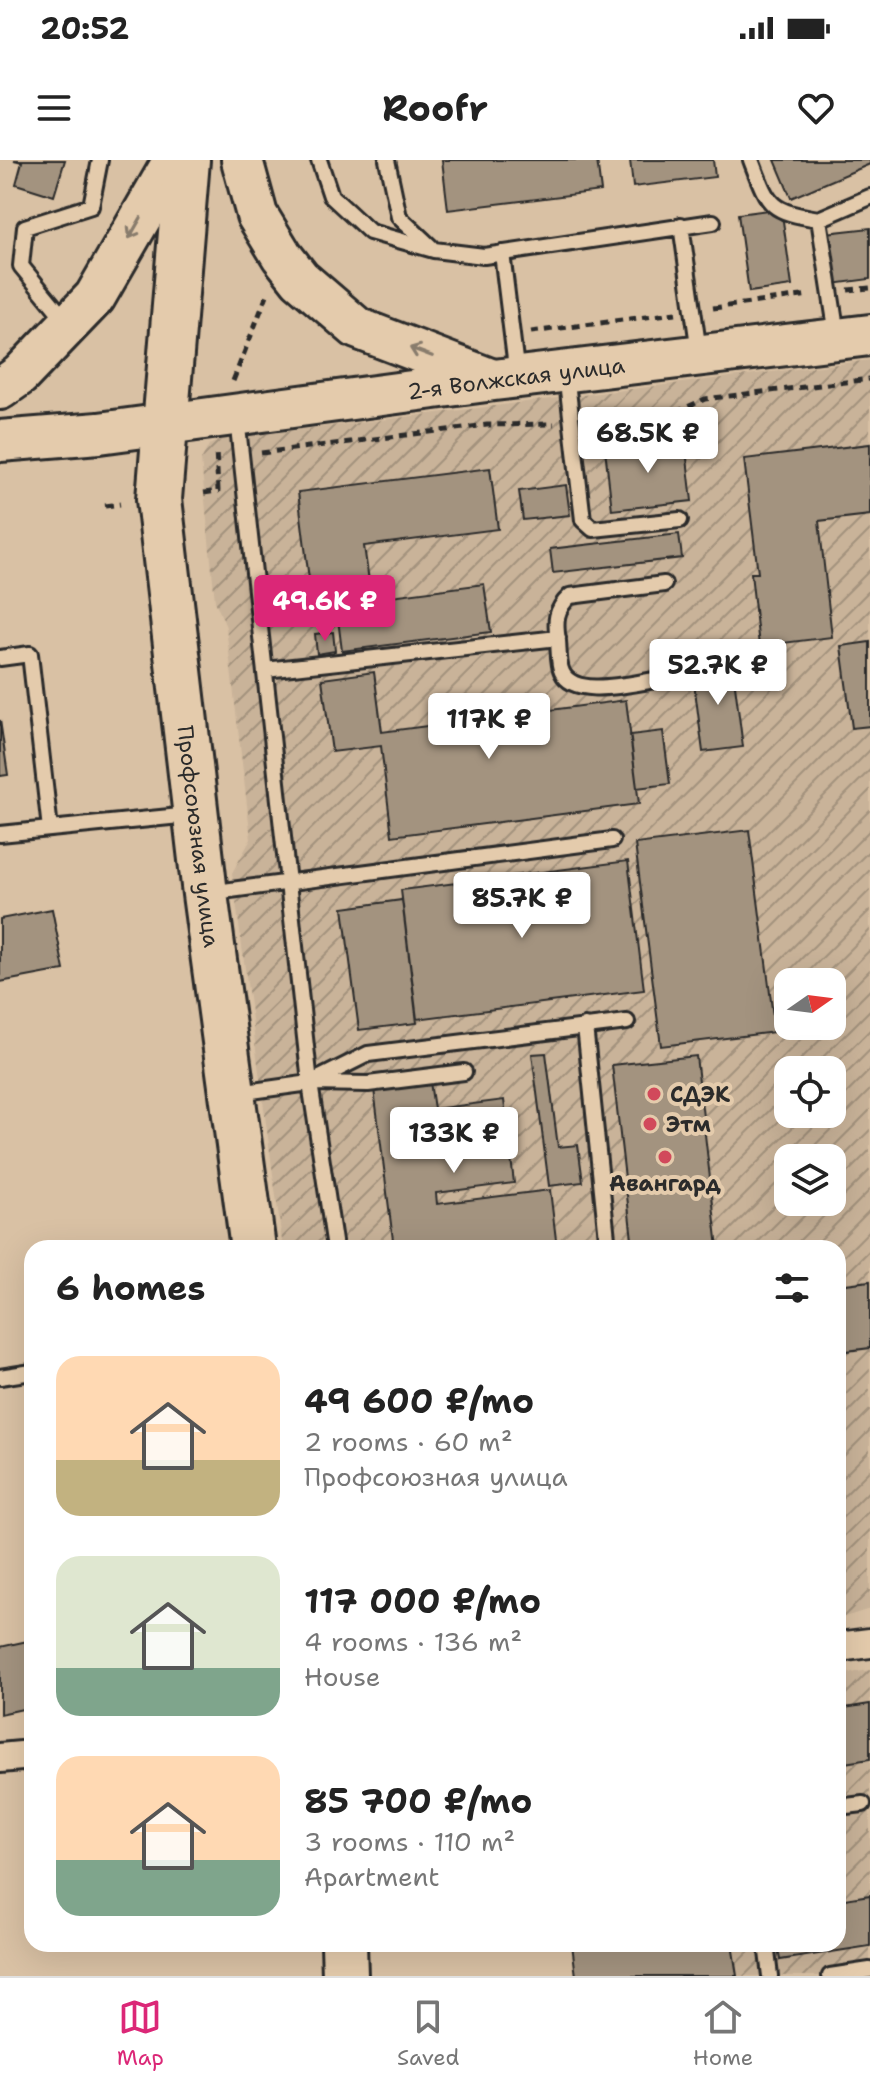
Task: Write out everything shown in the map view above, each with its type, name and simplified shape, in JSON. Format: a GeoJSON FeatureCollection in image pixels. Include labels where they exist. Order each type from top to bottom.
{"type":"FeatureCollection","features":[{"type":"Feature","properties":{"kind":"highway","name":"Профсоюзная улица"},"geometry":{"type":"LineString","coordinates":[[187,160],[159,499],[195,815],[252,1240]]}},
{"type":"Feature","properties":{"kind":"highway"},"geometry":{"type":"LineString","coordinates":[[344,1952],[345,1976]]}},
{"type":"Feature","properties":{"kind":"street"},"geometry":{"type":"LineString","coordinates":[[0,389],[20,375],[95,297],[174,160]]}},
{"type":"Feature","properties":{"kind":"street"},"geometry":{"type":"LineString","coordinates":[[242,160],[257,215],[282,256],[300,279],[357,328],[505,379]]}},
{"type":"Feature","properties":{"kind":"street","name":"2-я Волжская улица"},"geometry":{"type":"LineString","coordinates":[[0,441],[164,425],[505,379],[854,337]]}},
{"type":"Feature","properties":{"kind":"street"},"geometry":{"type":"LineString","coordinates":[[846,1646],[870,1643]]}},
{"type":"Feature","properties":{"kind":"street"},"geometry":{"type":"LineString","coordinates":[[0,1758],[24,1756]]}},
{"type":"Feature","properties":{"kind":"lane"},"geometry":{"type":"LineString","coordinates":[[70,325],[21,266],[25,227],[91,206],[100,160]]}},
{"type":"Feature","properties":{"kind":"lane"},"geometry":{"type":"LineString","coordinates":[[319,160],[331,196],[370,232],[434,250],[484,256],[713,222]]}},
{"type":"Feature","properties":{"kind":"lane"},"geometry":{"type":"LineString","coordinates":[[387,160],[399,217],[434,250]]}},
{"type":"Feature","properties":{"kind":"lane"},"geometry":{"type":"LineString","coordinates":[[751,160],[767,200],[786,214],[819,219],[870,197]]}},
{"type":"Feature","properties":{"kind":"lane"},"geometry":{"type":"LineString","coordinates":[[819,219],[831,293],[854,337]]}},
{"type":"Feature","properties":{"kind":"lane"},"geometry":{"type":"LineString","coordinates":[[681,225],[700,356]]}},
{"type":"Feature","properties":{"kind":"lane"},"geometry":{"type":"LineString","coordinates":[[502,253],[511,337],[505,379]]}},
{"type":"Feature","properties":{"kind":"lane"},"geometry":{"type":"LineString","coordinates":[[566,372],[583,520],[593,529],[680,520]]}},
{"type":"Feature","properties":{"kind":"lane"},"geometry":{"type":"LineString","coordinates":[[227,416],[241,455],[310,1083],[334,1240]]}},
{"type":"Feature","properties":{"kind":"lane"},"geometry":{"type":"LineString","coordinates":[[656,680],[586,688],[573,685],[562,672],[555,621],[559,607],[570,596],[664,584]]}},
{"type":"Feature","properties":{"kind":"lane"},"geometry":{"type":"LineString","coordinates":[[265,670],[558,638]]}},
{"type":"Feature","properties":{"kind":"lane"},"geometry":{"type":"LineString","coordinates":[[0,658],[30,654],[50,829]]}},
{"type":"Feature","properties":{"kind":"lane"},"geometry":{"type":"LineString","coordinates":[[0,834],[195,815]]}},
{"type":"Feature","properties":{"kind":"lane"},"geometry":{"type":"LineString","coordinates":[[205,894],[612,840]]}},
{"type":"Feature","properties":{"kind":"lane"},"geometry":{"type":"LineString","coordinates":[[310,1083],[368,1054],[627,1022]]}},
{"type":"Feature","properties":{"kind":"lane"},"geometry":{"type":"LineString","coordinates":[[585,1026],[607,1240]]}},
{"type":"Feature","properties":{"kind":"lane"},"geometry":{"type":"LineString","coordinates":[[233,1094],[310,1083],[368,1084],[464,1072]]}},
{"type":"Feature","properties":{"kind":"lane"},"geometry":{"type":"LineString","coordinates":[[0,1377],[24,1373]]}},
{"type":"Feature","properties":{"kind":"lane"},"geometry":{"type":"LineString","coordinates":[[846,1806],[863,1804]]}},
{"type":"Feature","properties":{"kind":"lane"},"geometry":{"type":"LineString","coordinates":[[767,1952],[770,1976]]}},
{"type":"Feature","properties":{"kind":"lane"},"geometry":{"type":"LineString","coordinates":[[840,1975],[870,1970]]}},
{"type":"Feature","properties":{"kind":"path"},"geometry":{"type":"LineString","coordinates":[[204,493],[218,491],[217,458],[227,416],[273,279]]}},
{"type":"Feature","properties":{"kind":"path"},"geometry":{"type":"LineString","coordinates":[[511,337],[534,331],[870,288]]}},
{"type":"Feature","properties":{"kind":"path"},"geometry":{"type":"LineString","coordinates":[[217,458],[487,425],[572,423],[679,411],[705,399],[870,379]]}},
{"type":"Feature","properties":{"kind":"path"},"geometry":{"type":"LineString","coordinates":[[105,506],[120,504]]}},
{"type":"Feature","properties":{"kind":"shaded area"},"geometry":{"type":"Polygon","coordinates":[[[870,360],[870,1609],[846,1616],[846,1240],[282,1240],[232,873],[251,839],[226,627],[215,601],[201,460],[209,445],[224,439],[870,360]]]}},
{"type":"Feature","properties":{"kind":"shaded area"},"geometry":{"type":"Polygon","coordinates":[[[870,1670],[870,1976],[576,1976],[573,1952],[846,1952],[846,1674],[870,1670]]]}},
{"type":"Feature","properties":{"kind":"building"},"geometry":{"type":"Polygon","coordinates":[[[14,160],[65,160],[54,196],[16,184],[22,162],[14,160]]]}},
{"type":"Feature","properties":{"kind":"building"},"geometry":{"type":"Polygon","coordinates":[[[442,160],[597,160],[601,191],[448,210],[442,160]]]}},
{"type":"Feature","properties":{"kind":"building"},"geometry":{"type":"Polygon","coordinates":[[[630,160],[713,160],[715,177],[633,187],[630,160]]]}},
{"type":"Feature","properties":{"kind":"building"},"geometry":{"type":"Polygon","coordinates":[[[775,160],[870,160],[870,164],[791,198],[775,160]]]}},
{"type":"Feature","properties":{"kind":"building"},"geometry":{"type":"Polygon","coordinates":[[[768,210],[783,221],[792,286],[749,292],[738,214],[768,210]]]}},
{"type":"Feature","properties":{"kind":"building"},"geometry":{"type":"Polygon","coordinates":[[[870,228],[870,279],[833,284],[826,233],[870,228]]]}},
{"type":"Feature","properties":{"kind":"building"},"geometry":{"type":"Polygon","coordinates":[[[685,441],[692,501],[612,510],[605,449],[685,441]]]}},
{"type":"Feature","properties":{"kind":"building"},"geometry":{"type":"Polygon","coordinates":[[[870,444],[870,515],[819,521],[832,637],[759,646],[751,573],[758,573],[744,459],[870,444]]]}},
{"type":"Feature","properties":{"kind":"building"},"geometry":{"type":"Polygon","coordinates":[[[490,468],[498,529],[364,546],[371,595],[312,603],[298,492],[490,468]]]}},
{"type":"Feature","properties":{"kind":"building"},"geometry":{"type":"Polygon","coordinates":[[[566,485],[570,515],[523,520],[519,491],[566,485]]]}},
{"type":"Feature","properties":{"kind":"building"},"geometry":{"type":"Polygon","coordinates":[[[679,534],[682,558],[553,573],[550,549],[679,534]]]}},
{"type":"Feature","properties":{"kind":"building"},"geometry":{"type":"Polygon","coordinates":[[[484,584],[491,632],[342,651],[336,603],[484,584]]]}},
{"type":"Feature","properties":{"kind":"building"},"geometry":{"type":"Polygon","coordinates":[[[333,632],[335,651],[317,654],[315,634],[333,632]]]}},
{"type":"Feature","properties":{"kind":"building"},"geometry":{"type":"Polygon","coordinates":[[[870,642],[870,726],[852,728],[841,646],[870,642]]]}},
{"type":"Feature","properties":{"kind":"building"},"geometry":{"type":"Polygon","coordinates":[[[732,662],[743,747],[703,752],[692,667],[732,662]]]}},
{"type":"Feature","properties":{"kind":"building"},"geometry":{"type":"Polygon","coordinates":[[[374,672],[382,732],[626,700],[639,804],[392,836],[381,746],[332,752],[322,679],[374,672]]]}},
{"type":"Feature","properties":{"kind":"building"},"geometry":{"type":"Polygon","coordinates":[[[0,720],[8,775],[0,776],[0,720]]]}},
{"type":"Feature","properties":{"kind":"building"},"geometry":{"type":"Polygon","coordinates":[[[663,731],[670,784],[637,788],[630,735],[663,731]]]}},
{"type":"Feature","properties":{"kind":"building"},"geometry":{"type":"Polygon","coordinates":[[[749,830],[774,1032],[661,1046],[635,844],[749,830]]]}},
{"type":"Feature","properties":{"kind":"building"},"geometry":{"type":"Polygon","coordinates":[[[628,861],[644,990],[417,1019],[401,890],[628,861]]]}},
{"type":"Feature","properties":{"kind":"building"},"geometry":{"type":"Polygon","coordinates":[[[402,900],[417,1023],[359,1030],[343,908],[402,900]]]}},
{"type":"Feature","properties":{"kind":"building"},"geometry":{"type":"Polygon","coordinates":[[[52,909],[64,970],[0,982],[0,919],[52,909]]]}},
{"type":"Feature","properties":{"kind":"building"},"geometry":{"type":"Polygon","coordinates":[[[546,1053],[558,1147],[578,1145],[583,1182],[549,1186],[532,1054],[546,1053]]]}},
{"type":"Feature","properties":{"kind":"building","name":"Авангард"},"geometry":{"type":"Polygon","coordinates":[[[696,1056],[717,1240],[632,1240],[612,1065],[696,1056]]]}},
{"type":"Feature","properties":{"kind":"building"},"geometry":{"type":"Polygon","coordinates":[[[430,1082],[434,1109],[504,1100],[514,1183],[436,1193],[437,1204],[550,1190],[556,1240],[393,1240],[374,1089],[430,1082]]]}},
{"type":"Feature","properties":{"kind":"building"},"geometry":{"type":"Polygon","coordinates":[[[870,1281],[870,1348],[846,1351],[846,1284],[870,1281]]]}},
{"type":"Feature","properties":{"kind":"building"},"geometry":{"type":"Polygon","coordinates":[[[24,1642],[24,1709],[0,1714],[0,1647],[24,1642]]]}},
{"type":"Feature","properties":{"kind":"building"},"geometry":{"type":"Polygon","coordinates":[[[870,1704],[870,1759],[846,1763],[846,1708],[870,1704]]]}},
{"type":"Feature","properties":{"kind":"building"},"geometry":{"type":"Polygon","coordinates":[[[870,1895],[870,1946],[846,1950],[846,1899],[870,1895]]]}},
{"type":"Feature","properties":{"kind":"building"},"geometry":{"type":"Polygon","coordinates":[[[573,1952],[733,1952],[737,1976],[576,1976],[573,1952]]]}},
{"type":"Feature","properties":{"kind":"building"},"geometry":{"type":"Polygon","coordinates":[[[778,1952],[831,1952],[780,1960],[778,1952]]]}},
{"type":"Feature","properties":{"kind":"place","name":"СДЭК"},"geometry":{"type":"Point","coordinates":[654,1094]}},
{"type":"Feature","properties":{"kind":"place","name":"Этм"},"geometry":{"type":"Point","coordinates":[650,1124]}},
{"type":"Feature","properties":{"kind":"place","name":"Авангард"},"geometry":{"type":"Point","coordinates":[665,1157]}}]}
